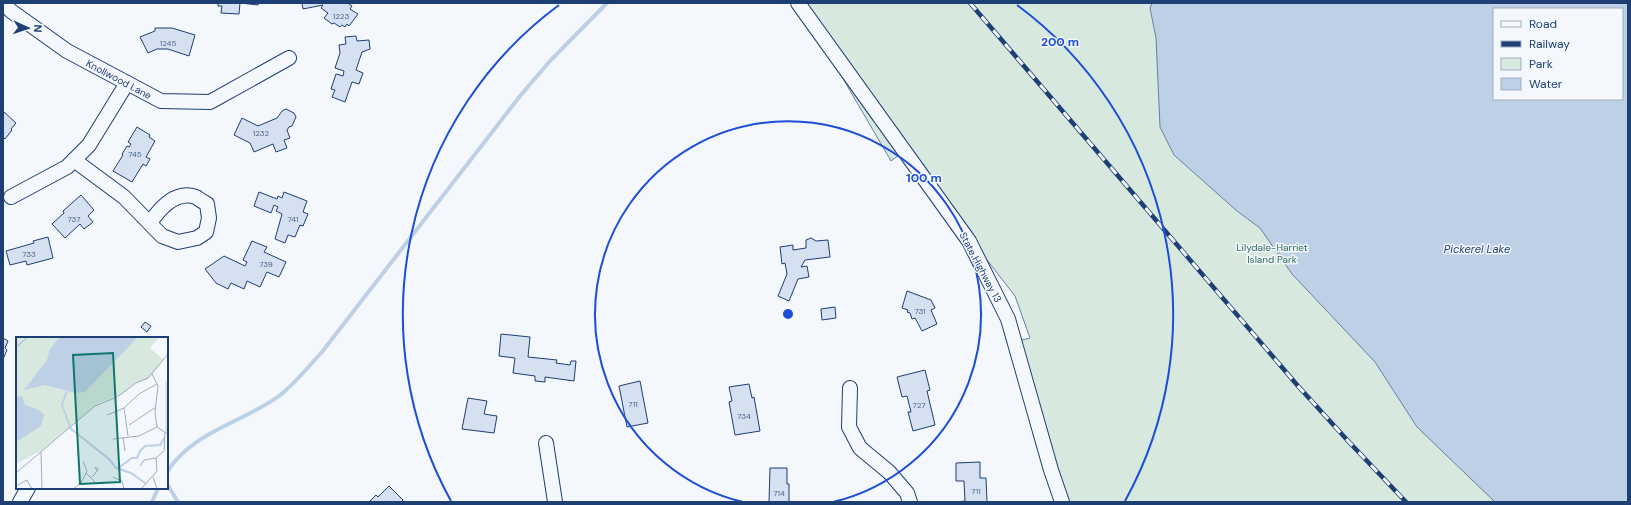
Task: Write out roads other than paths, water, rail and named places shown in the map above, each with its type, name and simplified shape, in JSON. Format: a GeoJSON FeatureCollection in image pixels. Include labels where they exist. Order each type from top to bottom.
{"type":"FeatureCollection","features":[{"type":"Feature","properties":{"kind":"street","name":"Knollwood Lane"},"geometry":{"type":"LineString","coordinates":[[4,3],[11,10],[67,51],[161,101],[210,102],[289,58]]}},
{"type":"Feature","properties":{"kind":"street","name":"State Highway 13"},"geometry":{"type":"LineString","coordinates":[[801,7],[969,241],[1008,319],[1051,470],[1062,502]]}},
{"type":"Feature","properties":{"kind":"street"},"geometry":{"type":"LineString","coordinates":[[11,197],[67,167],[89,145],[127,83]]}},
{"type":"Feature","properties":{"kind":"street"},"geometry":{"type":"LineString","coordinates":[[74,160],[124,197],[150,223]]}},
{"type":"Feature","properties":{"kind":"street"},"geometry":{"type":"LineString","coordinates":[[850,388],[849,427],[860,448],[889,472],[907,493],[910,502]]}},
{"type":"Feature","properties":{"kind":"street"},"geometry":{"type":"LineString","coordinates":[[546,443],[555,502]]}},
{"type":"Feature","properties":{"kind":"street"},"geometry":{"type":"LineString","coordinates":[[20,502],[27,489]]}},
{"type":"Feature","properties":{"kind":"water","name":"Pickerel Lake"},"geometry":{"type":"Polygon","coordinates":[[[1152,3],[1628,3],[1628,502],[1495,502],[1417,427],[1375,362],[1292,274],[1260,228],[1237,211],[1174,155],[1160,127],[1156,38],[1150,8],[1152,3]]]}},
{"type":"Feature","properties":{"kind":"waterway"},"geometry":{"type":"LineString","coordinates":[[168,471],[178,458],[190,447],[204,437],[250,414],[279,396],[301,375],[322,352],[520,96],[550,61],[607,3]]}},
{"type":"Feature","properties":{"kind":"waterway"},"geometry":{"type":"LineString","coordinates":[[168,486],[178,502]]}},
{"type":"Feature","properties":{"kind":"waterway"},"geometry":{"type":"LineString","coordinates":[[152,502],[158,489]]}},
{"type":"Feature","properties":{"kind":"railway"},"geometry":{"type":"LineString","coordinates":[[970,3],[1298,386],[1406,502]]}},
{"type":"Feature","properties":{"kind":"park label","name":"Lilydale-Harriet Island Park"},"geometry":{"type":"Point","coordinates":[1272,252]}}]}
